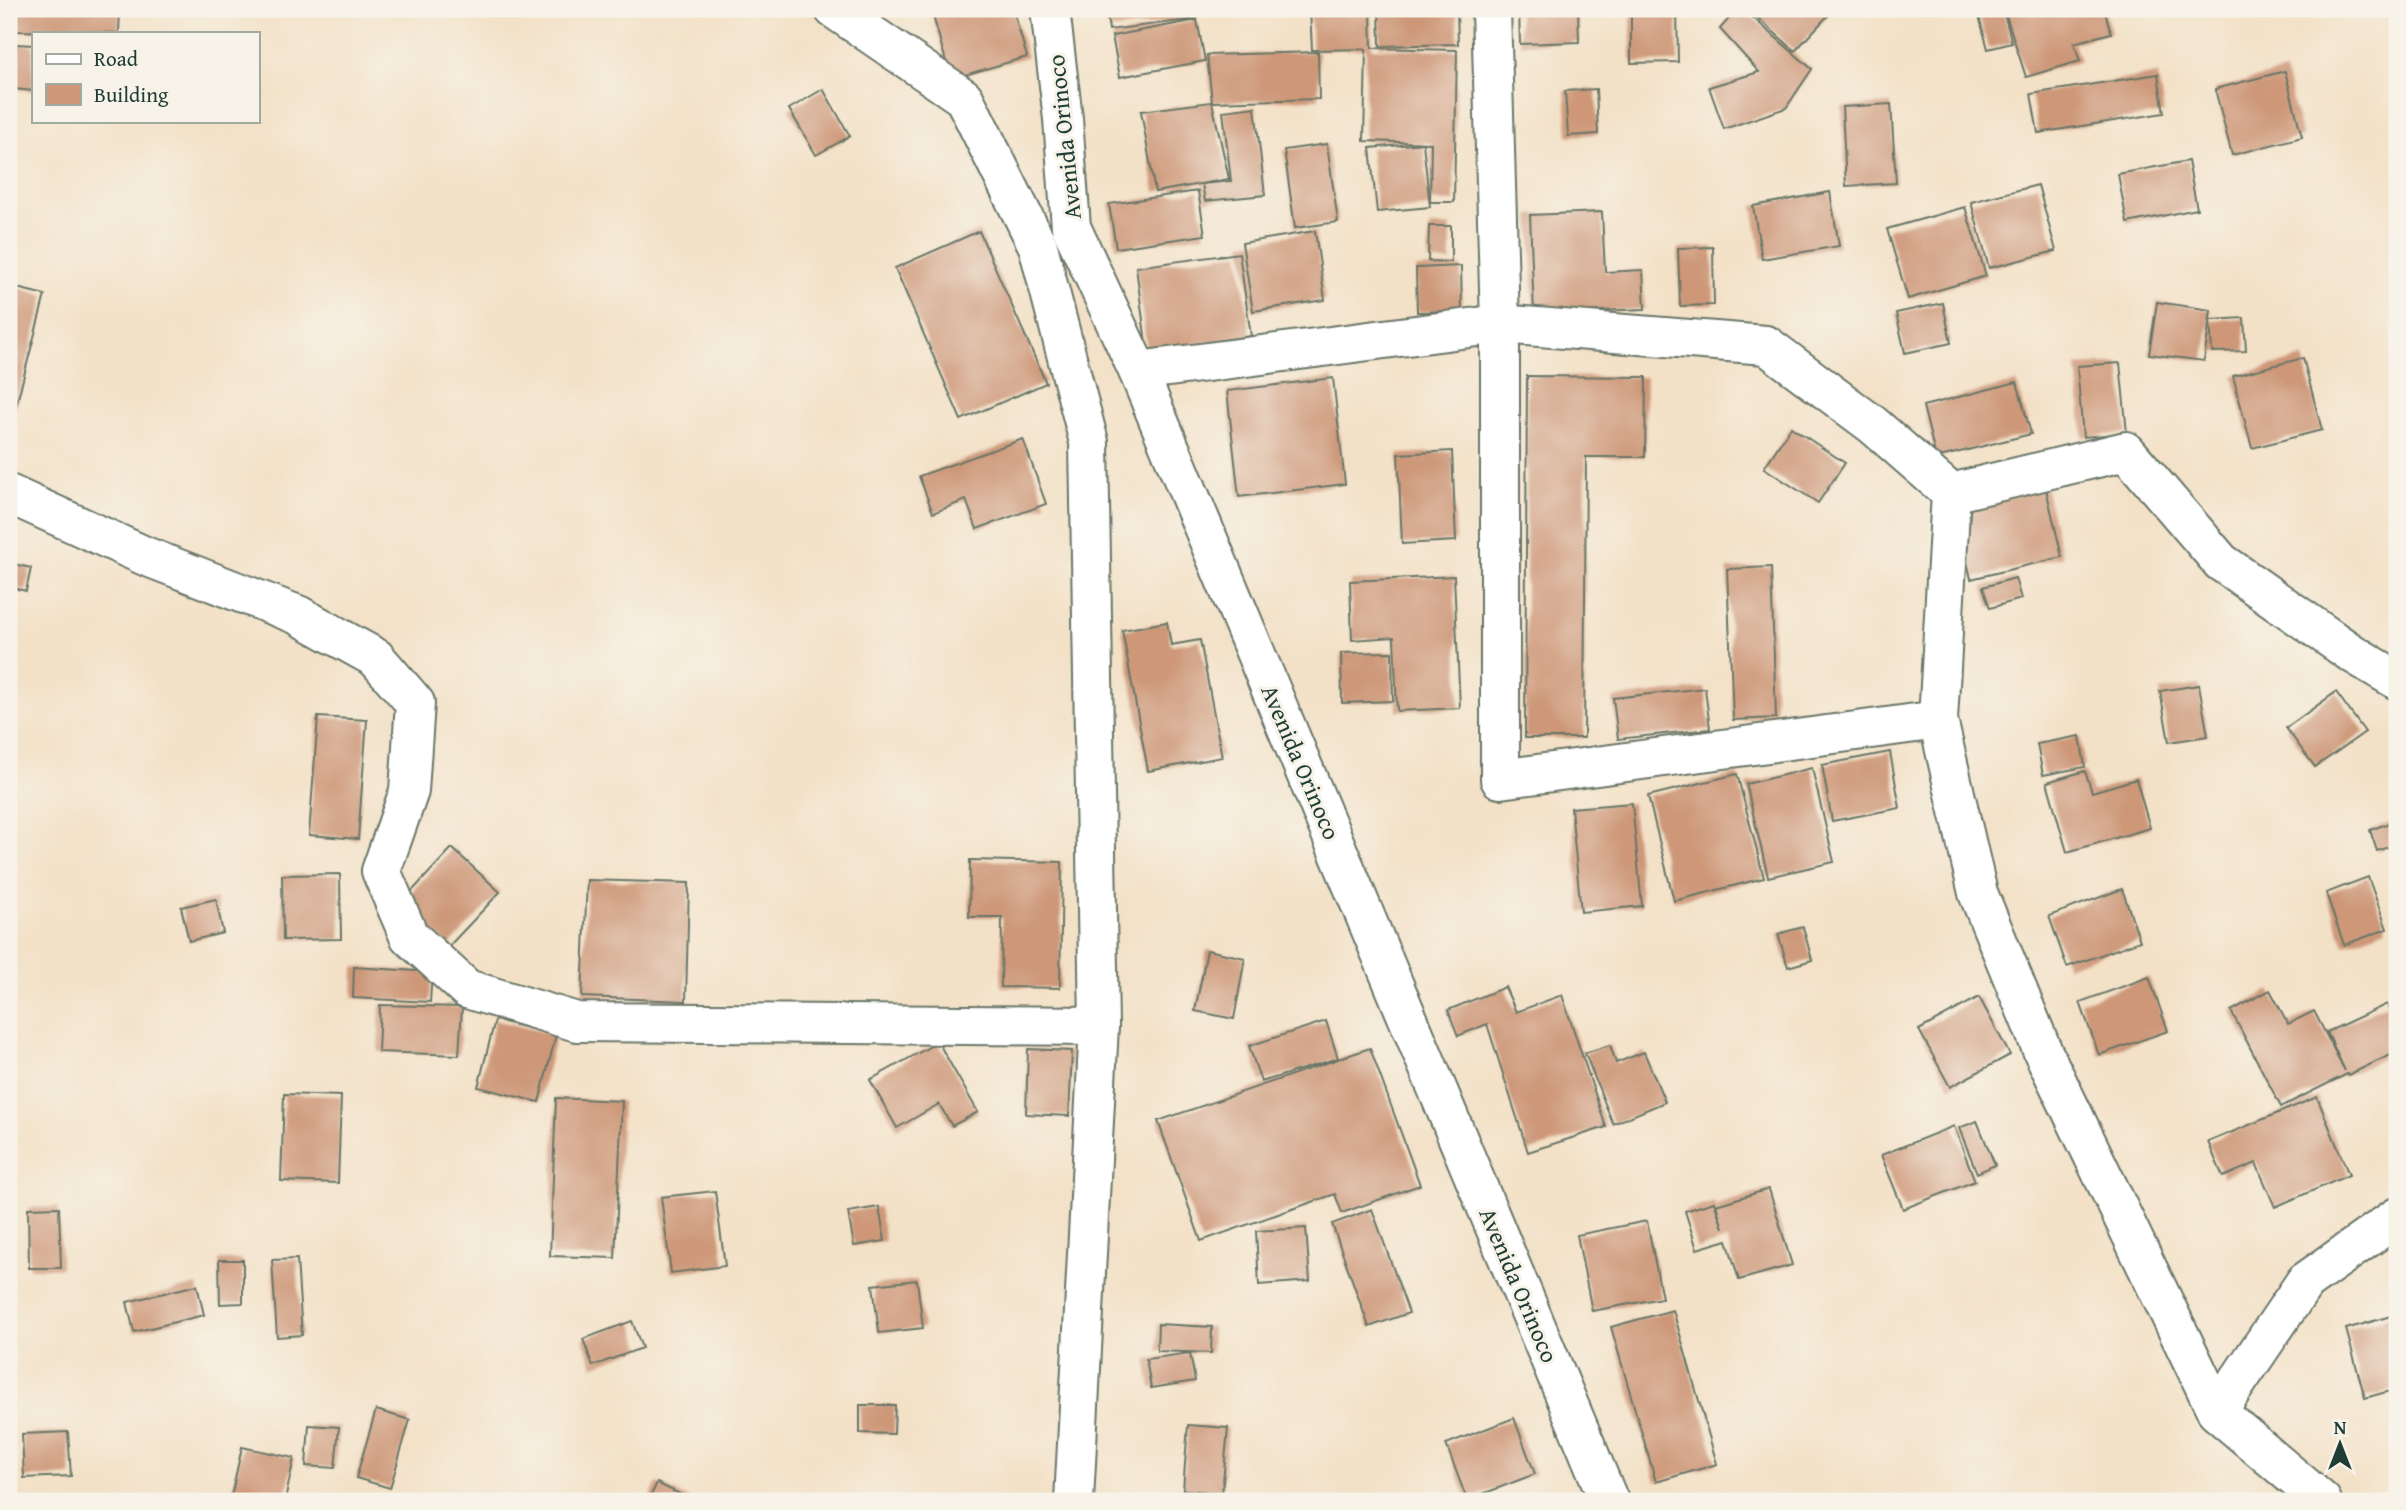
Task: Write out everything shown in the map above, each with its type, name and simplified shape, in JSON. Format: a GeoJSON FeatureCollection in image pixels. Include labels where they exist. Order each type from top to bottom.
{"type":"FeatureCollection","features":[{"type":"Feature","properties":{"kind":"street","name":"Avenida Orinoco"},"geometry":{"type":"LineString","coordinates":[[834,9],[964,98],[1038,246],[1089,442],[1099,1026],[1074,1501]]}},
{"type":"Feature","properties":{"kind":"street","name":"Avenida Orinoco"},"geometry":{"type":"LineString","coordinates":[[1050,9],[1063,119],[1071,227],[1138,371],[1609,1501]]}},
{"type":"Feature","properties":{"kind":"street"},"geometry":{"type":"LineString","coordinates":[[1491,9],[1500,324],[1500,779],[1938,720]]}},
{"type":"Feature","properties":{"kind":"street"},"geometry":{"type":"LineString","coordinates":[[1138,371],[1500,324],[1766,345],[1873,425],[1951,493]]}},
{"type":"Feature","properties":{"kind":"street"},"geometry":{"type":"LineString","coordinates":[[1951,493],[2126,452],[2221,562],[2350,652],[2397,680]]}},
{"type":"Feature","properties":{"kind":"street"},"geometry":{"type":"LineString","coordinates":[[1951,493],[1938,720],[1978,893],[2043,1052],[2217,1412],[2322,1501]]}},
{"type":"Feature","properties":{"kind":"street"},"geometry":{"type":"LineString","coordinates":[[9,494],[145,556],[298,615],[376,658],[415,704],[409,791],[380,871],[409,936],[467,989],[578,1022],[1099,1026]]}},
{"type":"Feature","properties":{"kind":"street"},"geometry":{"type":"LineString","coordinates":[[2217,1412],[2305,1282],[2397,1217]]}},
{"type":"Feature","properties":{"kind":"building"},"geometry":{"type":"Polygon","coordinates":[[[16,9],[120,9],[119,32],[15,31],[16,9]]]}},
{"type":"Feature","properties":{"kind":"building"},"geometry":{"type":"Polygon","coordinates":[[[931,9],[1013,9],[1027,57],[951,79],[931,9]]]}},
{"type":"Feature","properties":{"kind":"building"},"geometry":{"type":"Polygon","coordinates":[[[1106,9],[1196,9],[1197,19],[1109,30],[1106,9]]]}},
{"type":"Feature","properties":{"kind":"building"},"geometry":{"type":"Polygon","coordinates":[[[1310,9],[1371,9],[1372,48],[1457,50],[1454,202],[1430,202],[1431,143],[1364,141],[1366,49],[1312,50],[1310,9]]]}},
{"type":"Feature","properties":{"kind":"building"},"geometry":{"type":"Polygon","coordinates":[[[1379,9],[1457,9],[1458,44],[1380,46],[1379,9]]]}},
{"type":"Feature","properties":{"kind":"building"},"geometry":{"type":"Polygon","coordinates":[[[1519,9],[1578,9],[1579,42],[1520,44],[1519,9]]]}},
{"type":"Feature","properties":{"kind":"building"},"geometry":{"type":"Polygon","coordinates":[[[1631,9],[1677,9],[1678,62],[1631,63],[1631,9]]]}},
{"type":"Feature","properties":{"kind":"building"},"geometry":{"type":"Polygon","coordinates":[[[1737,9],[1743,9],[1812,69],[1786,108],[1724,129],[1709,87],[1759,72],[1720,29],[1737,9]]]}},
{"type":"Feature","properties":{"kind":"building"},"geometry":{"type":"Polygon","coordinates":[[[1748,9],[1834,9],[1795,51],[1748,9]]]}},
{"type":"Feature","properties":{"kind":"building"},"geometry":{"type":"Polygon","coordinates":[[[2003,9],[2012,43],[1988,49],[1979,16],[2003,9]]]}},
{"type":"Feature","properties":{"kind":"building"},"geometry":{"type":"Polygon","coordinates":[[[2004,9],[2104,9],[2111,33],[2074,43],[2080,61],[2026,77],[2004,9]]]}},
{"type":"Feature","properties":{"kind":"building"},"geometry":{"type":"Polygon","coordinates":[[[1197,20],[1205,61],[1120,77],[1112,36],[1197,20]]]}},
{"type":"Feature","properties":{"kind":"building"},"geometry":{"type":"Polygon","coordinates":[[[16,44],[32,45],[32,91],[14,89],[16,44]]]}},
{"type":"Feature","properties":{"kind":"building"},"geometry":{"type":"Polygon","coordinates":[[[1318,52],[1319,99],[1212,102],[1207,55],[1318,52]]]}},
{"type":"Feature","properties":{"kind":"building"},"geometry":{"type":"Polygon","coordinates":[[[2285,71],[2302,137],[2232,155],[2215,89],[2285,71]]]}},
{"type":"Feature","properties":{"kind":"building"},"geometry":{"type":"Polygon","coordinates":[[[2158,74],[2164,113],[2038,133],[2031,94],[2158,74]]]}},
{"type":"Feature","properties":{"kind":"building"},"geometry":{"type":"Polygon","coordinates":[[[823,89],[850,136],[816,155],[789,109],[823,89]]]}},
{"type":"Feature","properties":{"kind":"building"},"geometry":{"type":"Polygon","coordinates":[[[1596,89],[1598,134],[1568,136],[1565,91],[1596,89]]]}},
{"type":"Feature","properties":{"kind":"building"},"geometry":{"type":"Polygon","coordinates":[[[1212,102],[1229,179],[1155,192],[1141,111],[1212,102]]]}},
{"type":"Feature","properties":{"kind":"building"},"geometry":{"type":"Polygon","coordinates":[[[1891,104],[1896,183],[1846,186],[1842,107],[1891,104]]]}},
{"type":"Feature","properties":{"kind":"building"},"geometry":{"type":"Polygon","coordinates":[[[1255,107],[1265,195],[1205,201],[1202,184],[1231,181],[1223,111],[1255,107]]]}},
{"type":"Feature","properties":{"kind":"building"},"geometry":{"type":"Polygon","coordinates":[[[1423,143],[1430,207],[1377,212],[1370,148],[1423,143]]]}},
{"type":"Feature","properties":{"kind":"building"},"geometry":{"type":"Polygon","coordinates":[[[1327,144],[1338,222],[1295,228],[1284,150],[1327,144]]]}},
{"type":"Feature","properties":{"kind":"building"},"geometry":{"type":"Polygon","coordinates":[[[2188,161],[2197,209],[2127,223],[2118,174],[2188,161]]]}},
{"type":"Feature","properties":{"kind":"building"},"geometry":{"type":"Polygon","coordinates":[[[2038,185],[2056,251],[1989,268],[1971,202],[2038,185]]]}},
{"type":"Feature","properties":{"kind":"building"},"geometry":{"type":"Polygon","coordinates":[[[1198,191],[1205,235],[1116,248],[1109,204],[1198,191]]]}},
{"type":"Feature","properties":{"kind":"building"},"geometry":{"type":"Polygon","coordinates":[[[1830,192],[1839,246],[1762,259],[1753,206],[1830,192]]]}},
{"type":"Feature","properties":{"kind":"building"},"geometry":{"type":"Polygon","coordinates":[[[1965,207],[1986,276],[1908,299],[1887,229],[1965,207]]]}},
{"type":"Feature","properties":{"kind":"building"},"geometry":{"type":"Polygon","coordinates":[[[1602,212],[1605,272],[1643,270],[1645,309],[1534,314],[1530,215],[1602,212]]]}},
{"type":"Feature","properties":{"kind":"building"},"geometry":{"type":"Polygon","coordinates":[[[1429,226],[1451,226],[1451,262],[1428,261],[1429,226]]]}},
{"type":"Feature","properties":{"kind":"building"},"geometry":{"type":"Polygon","coordinates":[[[979,231],[1046,383],[961,420],[895,268],[979,231]]]}},
{"type":"Feature","properties":{"kind":"building"},"geometry":{"type":"Polygon","coordinates":[[[1315,231],[1325,300],[1253,311],[1242,243],[1315,231]]]}},
{"type":"Feature","properties":{"kind":"building"},"geometry":{"type":"Polygon","coordinates":[[[1713,247],[1714,305],[1680,306],[1678,248],[1713,247]]]}},
{"type":"Feature","properties":{"kind":"building"},"geometry":{"type":"Polygon","coordinates":[[[1239,253],[1251,336],[1147,351],[1136,267],[1239,253]]]}},
{"type":"Feature","properties":{"kind":"building"},"geometry":{"type":"Polygon","coordinates":[[[1461,266],[1462,311],[1417,312],[1416,268],[1461,266]]]}},
{"type":"Feature","properties":{"kind":"building"},"geometry":{"type":"Polygon","coordinates":[[[9,286],[45,295],[10,429],[9,429],[9,286]]]}},
{"type":"Feature","properties":{"kind":"building"},"geometry":{"type":"Polygon","coordinates":[[[2157,302],[2211,310],[2204,361],[2149,354],[2157,302]]]}},
{"type":"Feature","properties":{"kind":"building"},"geometry":{"type":"Polygon","coordinates":[[[1943,303],[1951,343],[1905,353],[1896,313],[1943,303]]]}},
{"type":"Feature","properties":{"kind":"building"},"geometry":{"type":"Polygon","coordinates":[[[2244,318],[2246,351],[2212,352],[2210,320],[2244,318]]]}},
{"type":"Feature","properties":{"kind":"building"},"geometry":{"type":"Polygon","coordinates":[[[2303,358],[2322,430],[2252,448],[2233,376],[2303,358]]]}},
{"type":"Feature","properties":{"kind":"building"},"geometry":{"type":"Polygon","coordinates":[[[2120,363],[2127,433],[2083,437],[2077,366],[2120,363]]]}},
{"type":"Feature","properties":{"kind":"building"},"geometry":{"type":"Polygon","coordinates":[[[1527,376],[1646,377],[1645,457],[1586,457],[1584,738],[1525,738],[1527,376]]]}},
{"type":"Feature","properties":{"kind":"building"},"geometry":{"type":"Polygon","coordinates":[[[1333,378],[1345,484],[1239,497],[1227,391],[1333,378]]]}},
{"type":"Feature","properties":{"kind":"building"},"geometry":{"type":"Polygon","coordinates":[[[2017,382],[2031,434],[1936,458],[1923,406],[2017,382]]]}},
{"type":"Feature","properties":{"kind":"building"},"geometry":{"type":"Polygon","coordinates":[[[1791,427],[1845,463],[1818,503],[1764,468],[1791,427]]]}},
{"type":"Feature","properties":{"kind":"building"},"geometry":{"type":"Polygon","coordinates":[[[1023,439],[1046,504],[977,529],[966,500],[933,513],[919,476],[1023,439]]]}},
{"type":"Feature","properties":{"kind":"building"},"geometry":{"type":"Polygon","coordinates":[[[1452,451],[1456,541],[1402,544],[1398,454],[1452,451]]]}},
{"type":"Feature","properties":{"kind":"building"},"geometry":{"type":"Polygon","coordinates":[[[2046,489],[2062,557],[1971,579],[1955,510],[2046,489]]]}},
{"type":"Feature","properties":{"kind":"building"},"geometry":{"type":"Polygon","coordinates":[[[9,563],[31,568],[26,591],[9,587],[9,563]]]}},
{"type":"Feature","properties":{"kind":"building"},"geometry":{"type":"Polygon","coordinates":[[[1771,567],[1776,718],[1733,720],[1727,569],[1771,567]]]}},
{"type":"Feature","properties":{"kind":"building"},"geometry":{"type":"Polygon","coordinates":[[[1454,576],[1460,708],[1397,711],[1394,637],[1352,640],[1350,581],[1454,576]]]}},
{"type":"Feature","properties":{"kind":"building"},"geometry":{"type":"Polygon","coordinates":[[[2015,578],[2021,599],[1990,608],[1983,587],[2015,578]]]}},
{"type":"Feature","properties":{"kind":"building"},"geometry":{"type":"Polygon","coordinates":[[[1167,622],[1171,645],[1200,640],[1222,757],[1148,771],[1122,630],[1167,622]]]}},
{"type":"Feature","properties":{"kind":"building"},"geometry":{"type":"Polygon","coordinates":[[[1392,652],[1393,701],[1342,703],[1341,653],[1392,652]]]}},
{"type":"Feature","properties":{"kind":"building"},"geometry":{"type":"Polygon","coordinates":[[[2199,685],[2208,736],[2169,742],[2160,691],[2199,685]]]}},
{"type":"Feature","properties":{"kind":"building"},"geometry":{"type":"Polygon","coordinates":[[[1705,688],[1710,729],[1618,739],[1613,698],[1705,688]]]}},
{"type":"Feature","properties":{"kind":"building"},"geometry":{"type":"Polygon","coordinates":[[[2336,692],[2365,732],[2315,767],[2286,728],[2336,692]]]}},
{"type":"Feature","properties":{"kind":"building"},"geometry":{"type":"Polygon","coordinates":[[[318,717],[367,720],[358,839],[309,835],[318,717]]]}},
{"type":"Feature","properties":{"kind":"building"},"geometry":{"type":"Polygon","coordinates":[[[2080,736],[2085,767],[2043,775],[2037,744],[2080,736]]]}},
{"type":"Feature","properties":{"kind":"building"},"geometry":{"type":"Polygon","coordinates":[[[1890,752],[1900,808],[1832,821],[1822,765],[1890,752]]]}},
{"type":"Feature","properties":{"kind":"building"},"geometry":{"type":"Polygon","coordinates":[[[1812,768],[1834,862],[1768,877],[1746,784],[1812,768]]]}},
{"type":"Feature","properties":{"kind":"building"},"geometry":{"type":"Polygon","coordinates":[[[2085,771],[2092,792],[2136,779],[2150,828],[2067,852],[2047,782],[2085,771]]]}},
{"type":"Feature","properties":{"kind":"building"},"geometry":{"type":"Polygon","coordinates":[[[1737,774],[1764,878],[1674,901],[1648,796],[1737,774]]]}},
{"type":"Feature","properties":{"kind":"building"},"geometry":{"type":"Polygon","coordinates":[[[1632,803],[1642,906],[1581,912],[1571,808],[1632,803]]]}},
{"type":"Feature","properties":{"kind":"building"},"geometry":{"type":"Polygon","coordinates":[[[2397,820],[2397,844],[2377,851],[2370,830],[2397,820]]]}},
{"type":"Feature","properties":{"kind":"building"},"geometry":{"type":"Polygon","coordinates":[[[452,848],[500,892],[449,946],[401,903],[452,848]]]}},
{"type":"Feature","properties":{"kind":"building"},"geometry":{"type":"Polygon","coordinates":[[[970,860],[1062,862],[1060,988],[1001,987],[1002,917],[969,917],[970,860]]]}},
{"type":"Feature","properties":{"kind":"building"},"geometry":{"type":"Polygon","coordinates":[[[340,874],[341,939],[283,940],[282,875],[340,874]]]}},
{"type":"Feature","properties":{"kind":"building"},"geometry":{"type":"Polygon","coordinates":[[[2368,877],[2387,929],[2344,945],[2326,893],[2368,877]]]}},
{"type":"Feature","properties":{"kind":"building"},"geometry":{"type":"Polygon","coordinates":[[[587,880],[689,883],[686,1001],[582,997],[587,880]]]}},
{"type":"Feature","properties":{"kind":"building"},"geometry":{"type":"Polygon","coordinates":[[[2122,889],[2140,941],[2067,967],[2049,916],[2122,889]]]}},
{"type":"Feature","properties":{"kind":"building"},"geometry":{"type":"Polygon","coordinates":[[[216,899],[223,933],[189,941],[181,907],[216,899]]]}},
{"type":"Feature","properties":{"kind":"building"},"geometry":{"type":"Polygon","coordinates":[[[1803,927],[1812,960],[1788,967],[1778,934],[1803,927]]]}},
{"type":"Feature","properties":{"kind":"building"},"geometry":{"type":"Polygon","coordinates":[[[1207,950],[1245,958],[1234,1019],[1195,1011],[1207,950]]]}},
{"type":"Feature","properties":{"kind":"building"},"geometry":{"type":"Polygon","coordinates":[[[354,967],[432,972],[430,1002],[353,998],[354,967]]]}},
{"type":"Feature","properties":{"kind":"building"},"geometry":{"type":"Polygon","coordinates":[[[2149,977],[2168,1031],[2099,1055],[2080,1002],[2149,977]]]}},
{"type":"Feature","properties":{"kind":"building"},"geometry":{"type":"Polygon","coordinates":[[[1505,987],[1516,1012],[1562,995],[1606,1127],[1528,1152],[1487,1024],[1458,1036],[1448,1010],[1505,987]]]}},
{"type":"Feature","properties":{"kind":"building"},"geometry":{"type":"Polygon","coordinates":[[[2270,990],[2288,1024],[2314,1011],[2345,1071],[2327,1032],[2387,1004],[2397,1026],[2397,1052],[2281,1107],[2231,1011],[2270,990]]]}},
{"type":"Feature","properties":{"kind":"building"},"geometry":{"type":"Polygon","coordinates":[[[1979,997],[2010,1055],[1950,1087],[1919,1030],[1979,997]]]}},
{"type":"Feature","properties":{"kind":"building"},"geometry":{"type":"Polygon","coordinates":[[[380,1005],[462,1007],[459,1055],[378,1052],[380,1005]]]}},
{"type":"Feature","properties":{"kind":"building"},"geometry":{"type":"Polygon","coordinates":[[[495,1020],[556,1035],[539,1102],[478,1087],[495,1020]]]}},
{"type":"Feature","properties":{"kind":"building"},"geometry":{"type":"Polygon","coordinates":[[[1326,1021],[1338,1058],[1261,1082],[1249,1046],[1326,1021]]]}},
{"type":"Feature","properties":{"kind":"building"},"geometry":{"type":"Polygon","coordinates":[[[938,1042],[978,1112],[952,1126],[939,1104],[897,1128],[870,1080],[938,1042]]]}},
{"type":"Feature","properties":{"kind":"building"},"geometry":{"type":"Polygon","coordinates":[[[1610,1045],[1616,1063],[1644,1052],[1665,1102],[1613,1124],[1585,1053],[1610,1045]]]}},
{"type":"Feature","properties":{"kind":"building"},"geometry":{"type":"Polygon","coordinates":[[[1370,1048],[1420,1185],[1342,1213],[1335,1194],[1201,1241],[1158,1121],[1370,1048]]]}},
{"type":"Feature","properties":{"kind":"building"},"geometry":{"type":"Polygon","coordinates":[[[1028,1049],[1072,1051],[1069,1116],[1026,1114],[1028,1049]]]}},
{"type":"Feature","properties":{"kind":"building"},"geometry":{"type":"Polygon","coordinates":[[[284,1094],[341,1096],[338,1183],[281,1181],[284,1094]]]}},
{"type":"Feature","properties":{"kind":"building"},"geometry":{"type":"Polygon","coordinates":[[[2317,1097],[2349,1175],[2275,1207],[2256,1163],[2223,1177],[2208,1142],[2317,1097]]]}},
{"type":"Feature","properties":{"kind":"building"},"geometry":{"type":"Polygon","coordinates":[[[556,1098],[622,1101],[615,1258],[550,1256],[556,1098]]]}},
{"type":"Feature","properties":{"kind":"building"},"geometry":{"type":"Polygon","coordinates":[[[1977,1121],[1995,1165],[1977,1173],[1959,1128],[1977,1121]]]}},
{"type":"Feature","properties":{"kind":"building"},"geometry":{"type":"Polygon","coordinates":[[[1954,1126],[1975,1181],[1903,1209],[1881,1155],[1954,1126]]]}},
{"type":"Feature","properties":{"kind":"building"},"geometry":{"type":"Polygon","coordinates":[[[1769,1189],[1792,1265],[1739,1280],[1727,1240],[1697,1249],[1685,1211],[1714,1202],[1723,1228],[1716,1205],[1769,1189]]]}},
{"type":"Feature","properties":{"kind":"building"},"geometry":{"type":"Polygon","coordinates":[[[715,1191],[725,1266],[671,1273],[661,1197],[715,1191]]]}},
{"type":"Feature","properties":{"kind":"building"},"geometry":{"type":"Polygon","coordinates":[[[59,1207],[61,1268],[29,1268],[28,1208],[59,1207]]]}},
{"type":"Feature","properties":{"kind":"building"},"geometry":{"type":"Polygon","coordinates":[[[879,1207],[885,1241],[854,1246],[848,1212],[879,1207]]]}},
{"type":"Feature","properties":{"kind":"building"},"geometry":{"type":"Polygon","coordinates":[[[1372,1209],[1409,1313],[1369,1327],[1332,1224],[1372,1209]]]}},
{"type":"Feature","properties":{"kind":"building"},"geometry":{"type":"Polygon","coordinates":[[[1647,1221],[1662,1298],[1592,1311],[1577,1235],[1647,1221]]]}},
{"type":"Feature","properties":{"kind":"building"},"geometry":{"type":"Polygon","coordinates":[[[1306,1228],[1310,1281],[1259,1285],[1256,1231],[1306,1228]]]}},
{"type":"Feature","properties":{"kind":"building"},"geometry":{"type":"Polygon","coordinates":[[[297,1259],[302,1335],[277,1337],[272,1260],[297,1259]]]}},
{"type":"Feature","properties":{"kind":"building"},"geometry":{"type":"Polygon","coordinates":[[[219,1260],[243,1260],[243,1303],[220,1304],[219,1260]]]}},
{"type":"Feature","properties":{"kind":"building"},"geometry":{"type":"Polygon","coordinates":[[[917,1280],[923,1328],[879,1333],[873,1285],[917,1280]]]}},
{"type":"Feature","properties":{"kind":"building"},"geometry":{"type":"Polygon","coordinates":[[[197,1285],[204,1315],[134,1332],[127,1302],[197,1285]]]}},
{"type":"Feature","properties":{"kind":"building"},"geometry":{"type":"Polygon","coordinates":[[[1673,1310],[1717,1464],[1656,1482],[1611,1327],[1673,1310]]]}},
{"type":"Feature","properties":{"kind":"building"},"geometry":{"type":"Polygon","coordinates":[[[2391,1316],[2397,1337],[2397,1389],[2365,1398],[2346,1329],[2391,1316]]]}},
{"type":"Feature","properties":{"kind":"building"},"geometry":{"type":"Polygon","coordinates":[[[632,1321],[642,1348],[593,1366],[583,1339],[632,1321]]]}},
{"type":"Feature","properties":{"kind":"building"},"geometry":{"type":"Polygon","coordinates":[[[1158,1324],[1212,1327],[1211,1353],[1157,1351],[1158,1324]]]}},
{"type":"Feature","properties":{"kind":"building"},"geometry":{"type":"Polygon","coordinates":[[[1190,1353],[1195,1381],[1151,1388],[1146,1359],[1190,1353]]]}},
{"type":"Feature","properties":{"kind":"building"},"geometry":{"type":"Polygon","coordinates":[[[860,1405],[895,1405],[894,1434],[860,1433],[860,1405]]]}},
{"type":"Feature","properties":{"kind":"building"},"geometry":{"type":"Polygon","coordinates":[[[376,1410],[410,1420],[390,1488],[356,1478],[376,1410]]]}},
{"type":"Feature","properties":{"kind":"building"},"geometry":{"type":"Polygon","coordinates":[[[1514,1418],[1535,1474],[1467,1500],[1446,1444],[1514,1418]]]}},
{"type":"Feature","properties":{"kind":"building"},"geometry":{"type":"Polygon","coordinates":[[[309,1425],[339,1427],[335,1468],[306,1466],[309,1425]]]}},
{"type":"Feature","properties":{"kind":"building"},"geometry":{"type":"Polygon","coordinates":[[[1188,1425],[1228,1428],[1222,1493],[1183,1490],[1188,1425]]]}},
{"type":"Feature","properties":{"kind":"building"},"geometry":{"type":"Polygon","coordinates":[[[68,1432],[71,1476],[24,1478],[22,1434],[68,1432]]]}},
{"type":"Feature","properties":{"kind":"building"},"geometry":{"type":"Polygon","coordinates":[[[242,1447],[294,1458],[285,1501],[230,1501],[242,1447]]]}},
{"type":"Feature","properties":{"kind":"building"},"geometry":{"type":"Polygon","coordinates":[[[657,1483],[694,1501],[648,1501],[657,1483]]]}}]}
